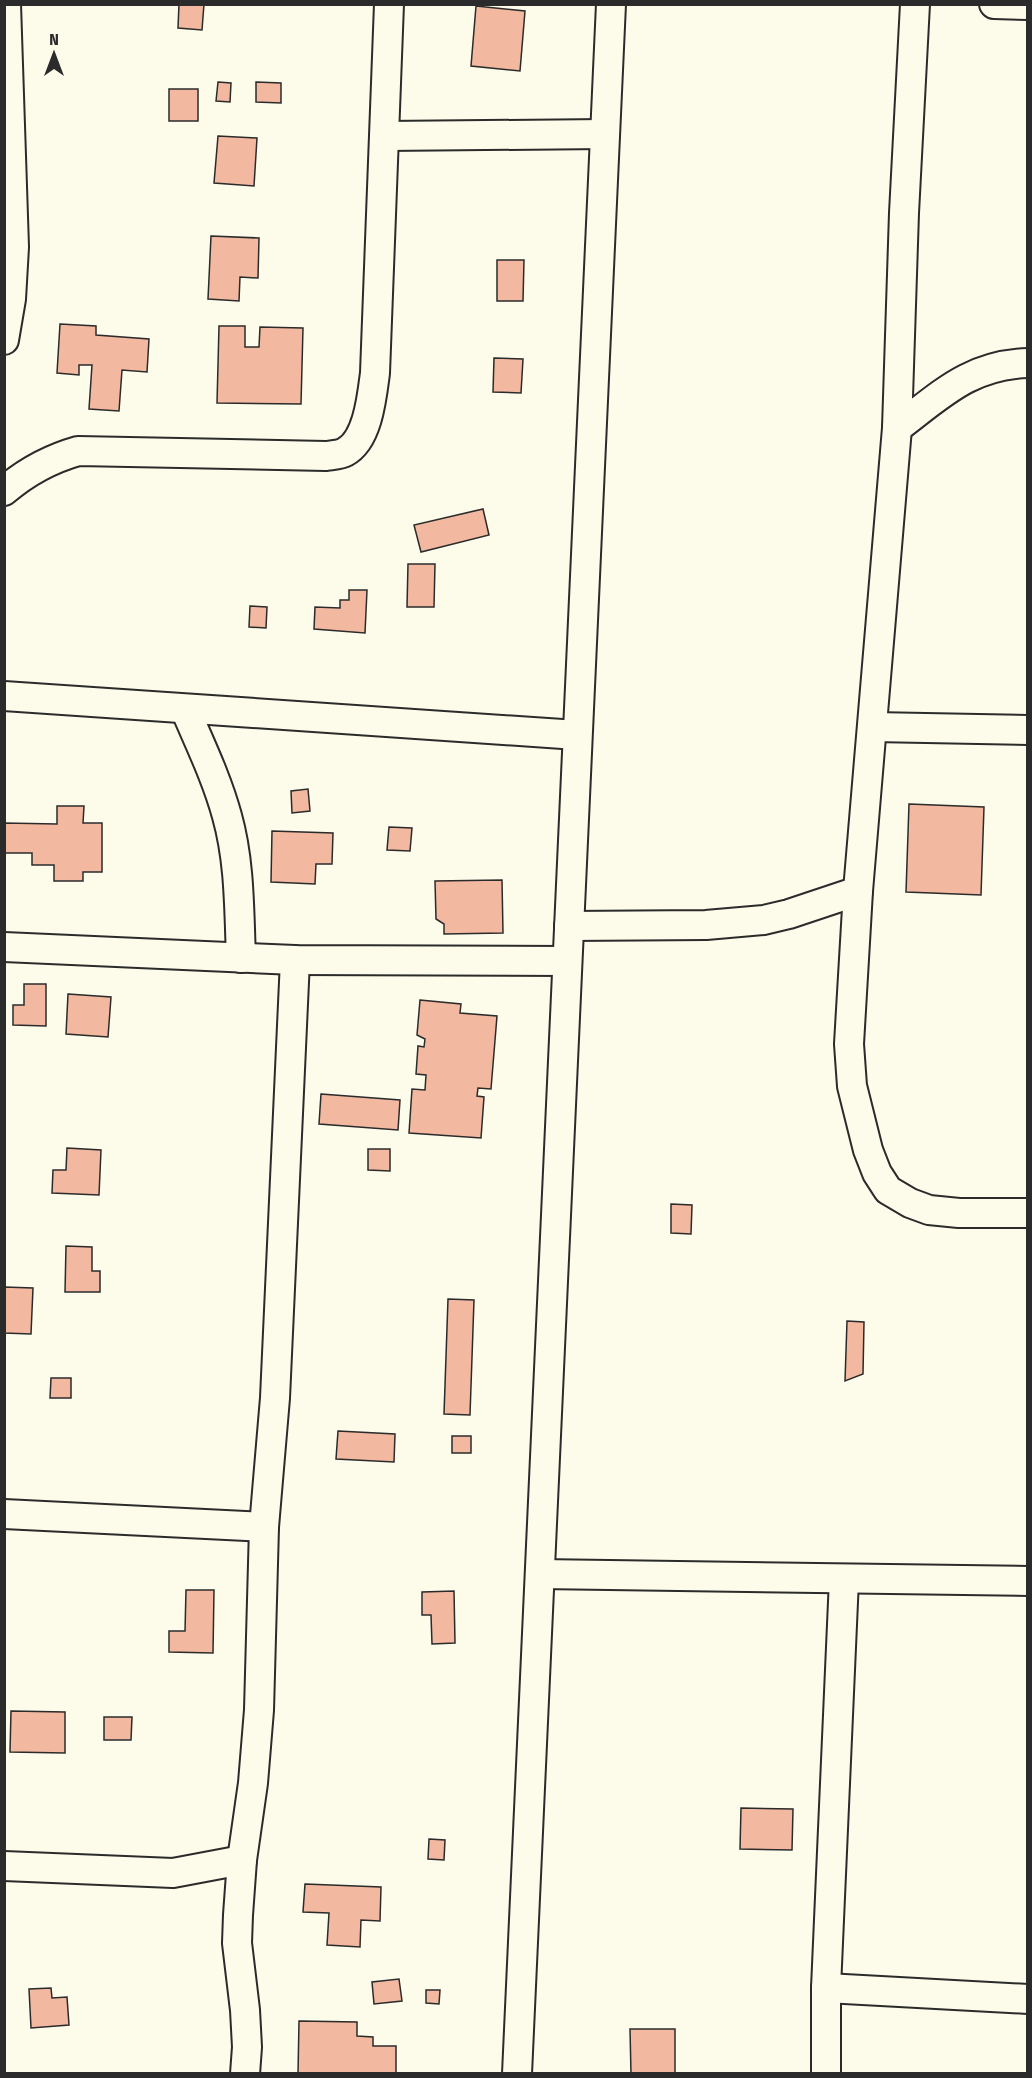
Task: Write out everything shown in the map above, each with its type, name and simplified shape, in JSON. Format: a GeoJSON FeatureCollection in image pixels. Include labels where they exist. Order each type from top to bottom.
{"type":"FeatureCollection","features":[{"type":"Feature","properties":{"kind":"street"},"geometry":{"type":"LineString","coordinates":[[4,340],[11,299],[14,247],[6,4]]}},
{"type":"Feature","properties":{"kind":"street"},"geometry":{"type":"LineString","coordinates":[[4,491],[31,471],[61,456],[78,451],[326,456],[345,453],[356,442],[365,424],[375,373],[386,136],[389,4]]}},
{"type":"Feature","properties":{"kind":"street"},"geometry":{"type":"LineString","coordinates":[[517,2073],[611,4]]}},
{"type":"Feature","properties":{"kind":"street"},"geometry":{"type":"LineString","coordinates":[[915,4],[904,213],[897,428],[858,891],[849,1044],[852,1086],[868,1150],[877,1173],[888,1190],[910,1203],[929,1210],[959,1213],[1028,1213]]}},
{"type":"Feature","properties":{"kind":"street"},"geometry":{"type":"LineString","coordinates":[[994,4],[1028,5]]}},
{"type":"Feature","properties":{"kind":"street"},"geometry":{"type":"LineString","coordinates":[[386,136],[605,134]]}},
{"type":"Feature","properties":{"kind":"street"},"geometry":{"type":"LineString","coordinates":[[897,428],[963,379],[986,369],[1028,363]]}},
{"type":"Feature","properties":{"kind":"street"},"geometry":{"type":"LineString","coordinates":[[4,696],[577,735]]}},
{"type":"Feature","properties":{"kind":"street"},"geometry":{"type":"LineString","coordinates":[[184,709],[216,780],[228,818],[237,879],[241,958]]}},
{"type":"Feature","properties":{"kind":"street"},"geometry":{"type":"LineString","coordinates":[[873,728],[1028,730]]}},
{"type":"Feature","properties":{"kind":"street"},"geometry":{"type":"LineString","coordinates":[[569,926],[706,924],[764,920],[858,891]]}},
{"type":"Feature","properties":{"kind":"street"},"geometry":{"type":"LineString","coordinates":[[4,947],[295,960],[567,961]]}},
{"type":"Feature","properties":{"kind":"street"},"geometry":{"type":"LineString","coordinates":[[245,2073],[247,2047],[245,2010],[237,1943],[242,1860],[253,1783],[259,1710],[264,1527],[275,1398],[295,960]]}},
{"type":"Feature","properties":{"kind":"street"},"geometry":{"type":"LineString","coordinates":[[4,1514],[264,1527]]}},
{"type":"Feature","properties":{"kind":"street"},"geometry":{"type":"LineString","coordinates":[[540,1574],[1028,1581]]}},
{"type":"Feature","properties":{"kind":"street"},"geometry":{"type":"LineString","coordinates":[[826,2073],[826,1988],[843,1579]]}},
{"type":"Feature","properties":{"kind":"street"},"geometry":{"type":"LineString","coordinates":[[4,1866],[173,1873],[242,1860]]}},
{"type":"Feature","properties":{"kind":"street"},"geometry":{"type":"LineString","coordinates":[[826,1988],[1028,1999]]}},
{"type":"Feature","properties":{"kind":"building"},"geometry":{"type":"Polygon","coordinates":[[[179,4],[204,4],[202,30],[178,28],[179,4]]]}},
{"type":"Feature","properties":{"kind":"building"},"geometry":{"type":"Polygon","coordinates":[[[476,6],[525,11],[520,71],[471,66],[476,6]]]}},
{"type":"Feature","properties":{"kind":"building"},"geometry":{"type":"Polygon","coordinates":[[[218,82],[231,83],[230,102],[216,101],[218,82]]]}},
{"type":"Feature","properties":{"kind":"building"},"geometry":{"type":"Polygon","coordinates":[[[256,82],[281,83],[281,103],[256,102],[256,82]]]}},
{"type":"Feature","properties":{"kind":"building"},"geometry":{"type":"Polygon","coordinates":[[[169,89],[198,89],[198,121],[169,121],[169,89]]]}},
{"type":"Feature","properties":{"kind":"building"},"geometry":{"type":"Polygon","coordinates":[[[218,136],[257,138],[254,186],[214,183],[218,136]]]}},
{"type":"Feature","properties":{"kind":"building"},"geometry":{"type":"Polygon","coordinates":[[[211,236],[259,238],[258,278],[240,277],[239,301],[208,299],[211,236]]]}},
{"type":"Feature","properties":{"kind":"building"},"geometry":{"type":"Polygon","coordinates":[[[497,260],[524,260],[523,301],[497,301],[497,260]]]}},
{"type":"Feature","properties":{"kind":"building"},"geometry":{"type":"Polygon","coordinates":[[[60,324],[96,326],[96,335],[149,339],[147,372],[122,370],[119,411],[89,409],[92,365],[79,365],[79,375],[57,373],[60,324]]]}},
{"type":"Feature","properties":{"kind":"building"},"geometry":{"type":"Polygon","coordinates":[[[219,326],[245,326],[245,347],[259,347],[260,327],[303,328],[301,404],[217,403],[219,326]]]}},
{"type":"Feature","properties":{"kind":"building"},"geometry":{"type":"Polygon","coordinates":[[[494,358],[523,359],[521,393],[493,392],[494,358]]]}},
{"type":"Feature","properties":{"kind":"building"},"geometry":{"type":"Polygon","coordinates":[[[483,509],[489,535],[421,552],[414,525],[483,509]]]}},
{"type":"Feature","properties":{"kind":"building"},"geometry":{"type":"Polygon","coordinates":[[[408,564],[435,564],[434,607],[407,607],[408,564]]]}},
{"type":"Feature","properties":{"kind":"building"},"geometry":{"type":"Polygon","coordinates":[[[349,590],[367,590],[365,633],[314,629],[315,607],[340,608],[340,600],[349,600],[349,590]]]}},
{"type":"Feature","properties":{"kind":"building"},"geometry":{"type":"Polygon","coordinates":[[[250,606],[267,607],[266,628],[249,627],[250,606]]]}},
{"type":"Feature","properties":{"kind":"building"},"geometry":{"type":"Polygon","coordinates":[[[308,789],[310,811],[292,813],[291,791],[308,789]]]}},
{"type":"Feature","properties":{"kind":"building"},"geometry":{"type":"Polygon","coordinates":[[[909,804],[984,807],[981,895],[906,892],[909,804]]]}},
{"type":"Feature","properties":{"kind":"building"},"geometry":{"type":"Polygon","coordinates":[[[57,806],[84,806],[83,823],[102,823],[102,872],[83,872],[83,881],[54,881],[54,865],[32,865],[32,853],[4,853],[4,823],[57,824],[57,806]]]}},
{"type":"Feature","properties":{"kind":"building"},"geometry":{"type":"Polygon","coordinates":[[[389,827],[412,828],[410,851],[387,850],[389,827]]]}},
{"type":"Feature","properties":{"kind":"building"},"geometry":{"type":"Polygon","coordinates":[[[272,831],[333,833],[332,864],[316,864],[315,884],[271,882],[272,831]]]}},
{"type":"Feature","properties":{"kind":"building"},"geometry":{"type":"Polygon","coordinates":[[[502,880],[503,933],[444,934],[444,924],[436,919],[435,881],[502,880]]]}},
{"type":"Feature","properties":{"kind":"building"},"geometry":{"type":"Polygon","coordinates":[[[24,984],[46,984],[46,1026],[13,1025],[13,1005],[24,1005],[24,984]]]}},
{"type":"Feature","properties":{"kind":"building"},"geometry":{"type":"Polygon","coordinates":[[[68,994],[111,997],[108,1037],[66,1034],[68,994]]]}},
{"type":"Feature","properties":{"kind":"building"},"geometry":{"type":"Polygon","coordinates":[[[420,1000],[461,1004],[460,1013],[497,1016],[491,1089],[478,1088],[477,1096],[484,1097],[481,1138],[409,1133],[412,1089],[425,1090],[426,1075],[416,1074],[418,1046],[424,1047],[425,1039],[417,1035],[420,1000]]]}},
{"type":"Feature","properties":{"kind":"building"},"geometry":{"type":"Polygon","coordinates":[[[321,1094],[400,1100],[398,1130],[319,1124],[321,1094]]]}},
{"type":"Feature","properties":{"kind":"building"},"geometry":{"type":"Polygon","coordinates":[[[67,1148],[101,1150],[99,1195],[52,1193],[53,1170],[66,1170],[67,1148]]]}},
{"type":"Feature","properties":{"kind":"building"},"geometry":{"type":"Polygon","coordinates":[[[368,1149],[390,1149],[390,1171],[368,1170],[368,1149]]]}},
{"type":"Feature","properties":{"kind":"building"},"geometry":{"type":"Polygon","coordinates":[[[671,1204],[692,1205],[691,1234],[671,1233],[671,1204]]]}},
{"type":"Feature","properties":{"kind":"building"},"geometry":{"type":"Polygon","coordinates":[[[66,1246],[92,1247],[92,1271],[100,1271],[100,1292],[65,1292],[66,1246]]]}},
{"type":"Feature","properties":{"kind":"building"},"geometry":{"type":"Polygon","coordinates":[[[4,1287],[33,1288],[31,1334],[4,1333],[4,1287]]]}},
{"type":"Feature","properties":{"kind":"building"},"geometry":{"type":"Polygon","coordinates":[[[448,1299],[474,1300],[470,1415],[444,1414],[448,1299]]]}},
{"type":"Feature","properties":{"kind":"building"},"geometry":{"type":"Polygon","coordinates":[[[847,1321],[864,1322],[863,1374],[845,1381],[847,1321]]]}},
{"type":"Feature","properties":{"kind":"building"},"geometry":{"type":"Polygon","coordinates":[[[51,1378],[71,1378],[71,1398],[50,1398],[51,1378]]]}},
{"type":"Feature","properties":{"kind":"building"},"geometry":{"type":"Polygon","coordinates":[[[338,1431],[395,1434],[394,1462],[336,1459],[338,1431]]]}},
{"type":"Feature","properties":{"kind":"building"},"geometry":{"type":"Polygon","coordinates":[[[452,1436],[471,1436],[471,1453],[452,1453],[452,1436]]]}},
{"type":"Feature","properties":{"kind":"building"},"geometry":{"type":"Polygon","coordinates":[[[186,1590],[214,1590],[213,1653],[169,1652],[169,1631],[185,1631],[186,1590]]]}},
{"type":"Feature","properties":{"kind":"building"},"geometry":{"type":"Polygon","coordinates":[[[454,1591],[455,1643],[432,1644],[431,1615],[422,1615],[422,1592],[454,1591]]]}},
{"type":"Feature","properties":{"kind":"building"},"geometry":{"type":"Polygon","coordinates":[[[11,1711],[65,1712],[65,1753],[10,1752],[11,1711]]]}},
{"type":"Feature","properties":{"kind":"building"},"geometry":{"type":"Polygon","coordinates":[[[104,1717],[132,1717],[131,1740],[104,1740],[104,1717]]]}},
{"type":"Feature","properties":{"kind":"building"},"geometry":{"type":"Polygon","coordinates":[[[741,1808],[793,1809],[792,1850],[740,1849],[741,1808]]]}},
{"type":"Feature","properties":{"kind":"building"},"geometry":{"type":"Polygon","coordinates":[[[429,1839],[445,1840],[444,1860],[428,1859],[429,1839]]]}},
{"type":"Feature","properties":{"kind":"building"},"geometry":{"type":"Polygon","coordinates":[[[305,1884],[381,1887],[380,1921],[361,1920],[360,1947],[327,1945],[329,1913],[303,1912],[305,1884]]]}},
{"type":"Feature","properties":{"kind":"building"},"geometry":{"type":"Polygon","coordinates":[[[399,1979],[402,2001],[374,2004],[372,1982],[399,1979]]]}},
{"type":"Feature","properties":{"kind":"building"},"geometry":{"type":"Polygon","coordinates":[[[51,1988],[52,1998],[67,1997],[69,2025],[31,2028],[29,1989],[51,1988]]]}},
{"type":"Feature","properties":{"kind":"building"},"geometry":{"type":"Polygon","coordinates":[[[426,1990],[440,1990],[439,2004],[426,2003],[426,1990]]]}},
{"type":"Feature","properties":{"kind":"building"},"geometry":{"type":"Polygon","coordinates":[[[299,2021],[357,2022],[357,2036],[373,2037],[373,2046],[396,2046],[396,2074],[298,2074],[299,2021]]]}},
{"type":"Feature","properties":{"kind":"building"},"geometry":{"type":"Polygon","coordinates":[[[630,2029],[675,2029],[675,2074],[631,2074],[630,2029]]]}}]}
